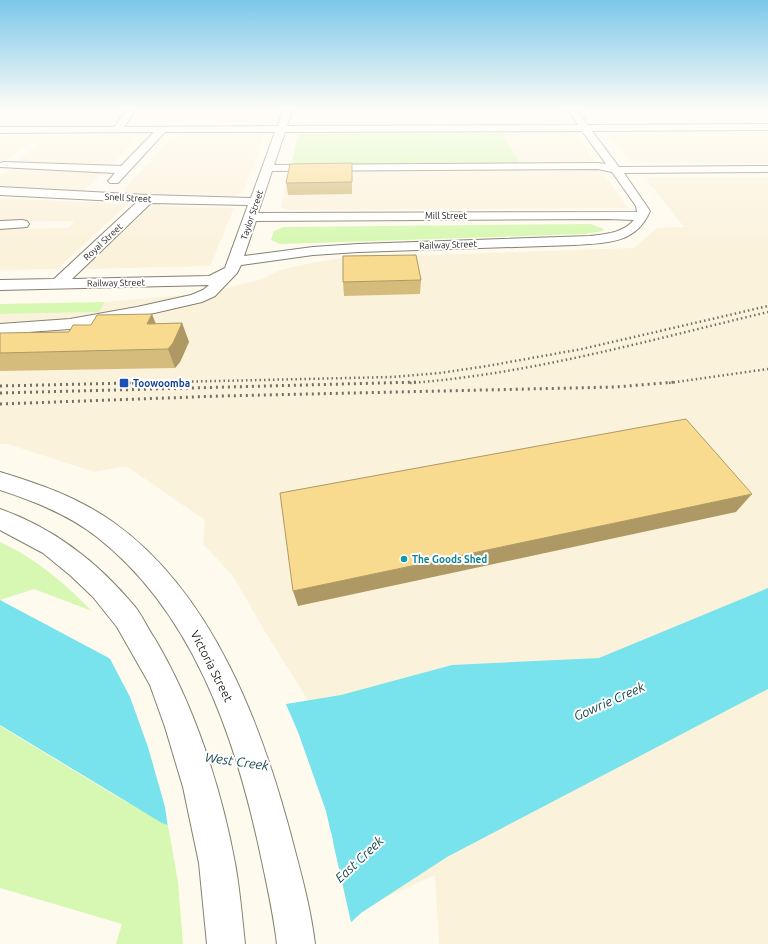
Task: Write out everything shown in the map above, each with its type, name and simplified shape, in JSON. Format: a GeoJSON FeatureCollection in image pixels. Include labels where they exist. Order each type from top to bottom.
{"type":"FeatureCollection","features":[{"type":"Feature","properties":{"kind":"street"},"geometry":{"type":"LineString","coordinates":[[99,197],[140,154]]}},
{"type":"Feature","properties":{"kind":"street","name":"Taylor Street"},"geometry":{"type":"LineString","coordinates":[[233,267],[273,154]]}},
{"type":"Feature","properties":{"kind":"street"},"geometry":{"type":"LineString","coordinates":[[604,154],[642,211]]}},
{"type":"Feature","properties":{"kind":"street"},"geometry":{"type":"LineString","coordinates":[[2,167],[14,157]]}},
{"type":"Feature","properties":{"kind":"street"},"geometry":{"type":"LineString","coordinates":[[268,168],[598,166],[616,170],[768,169]]}},
{"type":"Feature","properties":{"kind":"street"},"geometry":{"type":"LineString","coordinates":[[2,167],[125,170]]}},
{"type":"Feature","properties":{"kind":"street","name":"Snell Street"},"geometry":{"type":"LineString","coordinates":[[0,191],[99,197],[256,202]]}},
{"type":"Feature","properties":{"kind":"street","name":"Royal Street"},"geometry":{"type":"LineString","coordinates":[[58,284],[148,199]]}},
{"type":"Feature","properties":{"kind":"street","name":"Mill Street"},"geometry":{"type":"LineString","coordinates":[[251,217],[600,215],[642,211]]}},
{"type":"Feature","properties":{"kind":"street","name":"Railway Street"},"geometry":{"type":"LineString","coordinates":[[0,285],[211,280],[220,278],[233,267],[313,251],[358,248],[592,240],[618,235],[628,231],[638,224],[642,211]]}},
{"type":"Feature","properties":{"kind":"street"},"geometry":{"type":"LineString","coordinates":[[0,225],[22,224]]}},
{"type":"Feature","properties":{"kind":"street"},"geometry":{"type":"LineString","coordinates":[[0,329],[70,324],[137,312],[196,299],[209,293],[233,267]]}},
{"type":"Feature","properties":{"kind":"street","name":"Victoria Street"},"geometry":{"type":"LineString","coordinates":[[0,481],[24,488],[56,502],[85,517],[118,540],[154,575],[197,634],[229,698],[252,758],[274,836],[293,919],[296,944]]}},
{"type":"Feature","properties":{"kind":"street"},"geometry":{"type":"LineString","coordinates":[[0,519],[52,546],[80,568],[102,589],[127,618],[161,676],[181,727],[200,787],[217,863],[226,944]]}},
{"type":"Feature","properties":{"kind":"shaded area"},"geometry":{"type":"Polygon","coordinates":[[[0,154],[15,154],[0,166],[0,154]]]}},
{"type":"Feature","properties":{"kind":"shaded area"},"geometry":{"type":"Polygon","coordinates":[[[26,154],[122,154],[110,166],[16,162],[26,154]]]}},
{"type":"Feature","properties":{"kind":"shaded area"},"geometry":{"type":"Polygon","coordinates":[[[156,154],[257,154],[243,192],[235,196],[127,193],[124,189],[156,154]]]}},
{"type":"Feature","properties":{"kind":"shaded area"},"geometry":{"type":"Polygon","coordinates":[[[514,154],[590,154],[596,163],[520,164],[514,154]]]}},
{"type":"Feature","properties":{"kind":"shaded area"},"geometry":{"type":"Polygon","coordinates":[[[624,154],[768,154],[768,163],[639,163],[630,161],[624,154]]]}},
{"type":"Feature","properties":{"kind":"shaded area"},"geometry":{"type":"Polygon","coordinates":[[[599,167],[628,208],[288,210],[281,207],[290,169],[599,167]]]}},
{"type":"Feature","properties":{"kind":"shaded area"},"geometry":{"type":"Polygon","coordinates":[[[18,168],[104,171],[84,191],[0,186],[0,176],[7,170],[18,168]]]}},
{"type":"Feature","properties":{"kind":"shaded area"},"geometry":{"type":"Polygon","coordinates":[[[768,177],[768,944],[439,944],[435,875],[368,905],[329,734],[264,630],[233,576],[203,544],[205,520],[126,466],[94,472],[8,444],[0,444],[0,314],[99,312],[105,302],[206,293],[262,279],[280,270],[342,258],[634,248],[657,228],[684,227],[645,178],[768,177]]]}},
{"type":"Feature","properties":{"kind":"shaded area"},"geometry":{"type":"Polygon","coordinates":[[[0,198],[128,204],[57,269],[0,270],[0,229],[69,228],[74,221],[0,222],[0,198]]]}},
{"type":"Feature","properties":{"kind":"shaded area"},"geometry":{"type":"Polygon","coordinates":[[[152,205],[234,208],[210,266],[84,269],[152,205]]]}},
{"type":"Feature","properties":{"kind":"green space"},"geometry":{"type":"Polygon","coordinates":[[[293,154],[514,154],[520,164],[291,165],[293,154]]]}},
{"type":"Feature","properties":{"kind":"green space"},"geometry":{"type":"Polygon","coordinates":[[[590,224],[602,228],[604,231],[585,234],[280,244],[271,240],[274,231],[283,227],[590,224]]]}},
{"type":"Feature","properties":{"kind":"green space"},"geometry":{"type":"Polygon","coordinates":[[[105,302],[99,312],[0,314],[0,304],[105,302]]]}},
{"type":"Feature","properties":{"kind":"green space"},"geometry":{"type":"Polygon","coordinates":[[[0,542],[26,556],[49,572],[92,611],[34,589],[0,600],[0,542]]]}},
{"type":"Feature","properties":{"kind":"green space"},"geometry":{"type":"Polygon","coordinates":[[[0,726],[114,795],[168,825],[178,882],[183,944],[116,944],[122,924],[0,888],[0,726]]]}},
{"type":"Feature","properties":{"kind":"water"},"geometry":{"type":"Polygon","coordinates":[[[768,588],[768,689],[447,857],[361,913],[331,941],[333,841],[331,832],[201,837],[162,823],[0,725],[0,600],[139,674],[191,693],[250,703],[286,704],[341,695],[452,665],[599,658],[768,588]]]}},
{"type":"Feature","properties":{"kind":"pier"},"geometry":{"type":"Polygon","coordinates":[[[108,655],[140,672],[192,691],[221,698],[285,702],[298,732],[326,811],[352,924],[331,944],[203,944],[245,894],[287,864],[317,846],[331,840],[329,834],[313,839],[278,844],[238,844],[201,839],[168,828],[165,807],[148,747],[130,697],[108,655]]]}},
{"type":"Feature","properties":{"kind":"building"},"geometry":{"type":"Polygon","coordinates":[[[352,163],[352,182],[286,183],[290,164],[352,163]]]}},
{"type":"Feature","properties":{"kind":"building"},"geometry":{"type":"Polygon","coordinates":[[[416,255],[421,280],[343,282],[343,256],[416,255]]]}},
{"type":"Feature","properties":{"kind":"building"},"geometry":{"type":"Polygon","coordinates":[[[152,314],[147,324],[182,323],[173,343],[168,349],[0,353],[0,333],[69,332],[73,325],[91,325],[97,315],[152,314]]]}},
{"type":"Feature","properties":{"kind":"building","name":"The Goods Shed"},"geometry":{"type":"Polygon","coordinates":[[[686,419],[752,494],[293,591],[280,493],[686,419]]]}},
{"type":"Feature","properties":{"kind":"railway"},"geometry":{"type":"LineString","coordinates":[[129,383],[392,377],[440,373],[582,349],[768,306]]}},
{"type":"Feature","properties":{"kind":"railway"},"geometry":{"type":"LineString","coordinates":[[410,383],[455,379],[545,364],[590,355],[768,312]]}},
{"type":"Feature","properties":{"kind":"railway"},"geometry":{"type":"LineString","coordinates":[[669,383],[768,369]]}},
{"type":"Feature","properties":{"kind":"railway"},"geometry":{"type":"LineString","coordinates":[[0,386],[173,382]]}},
{"type":"Feature","properties":{"kind":"railway"},"geometry":{"type":"LineString","coordinates":[[0,393],[419,382]]}},
{"type":"Feature","properties":{"kind":"railway"},"geometry":{"type":"LineString","coordinates":[[0,404],[221,396],[616,387],[676,382]]}},
{"type":"Feature","properties":{"kind":"place","name":"Toowoomba"},"geometry":{"type":"Point","coordinates":[124,383]}},
{"type":"Feature","properties":{"kind":"place","name":"The Goods Shed"},"geometry":{"type":"Point","coordinates":[404,559]}},
{"type":"Feature","properties":{"kind":"water label","name":"Gowrie Creek"},"geometry":{"type":"Point","coordinates":[609,701]}},
{"type":"Feature","properties":{"kind":"water label","name":"West Creek"},"geometry":{"type":"Point","coordinates":[237,761]}},
{"type":"Feature","properties":{"kind":"water label","name":"East Creek"},"geometry":{"type":"Point","coordinates":[359,859]}}]}
